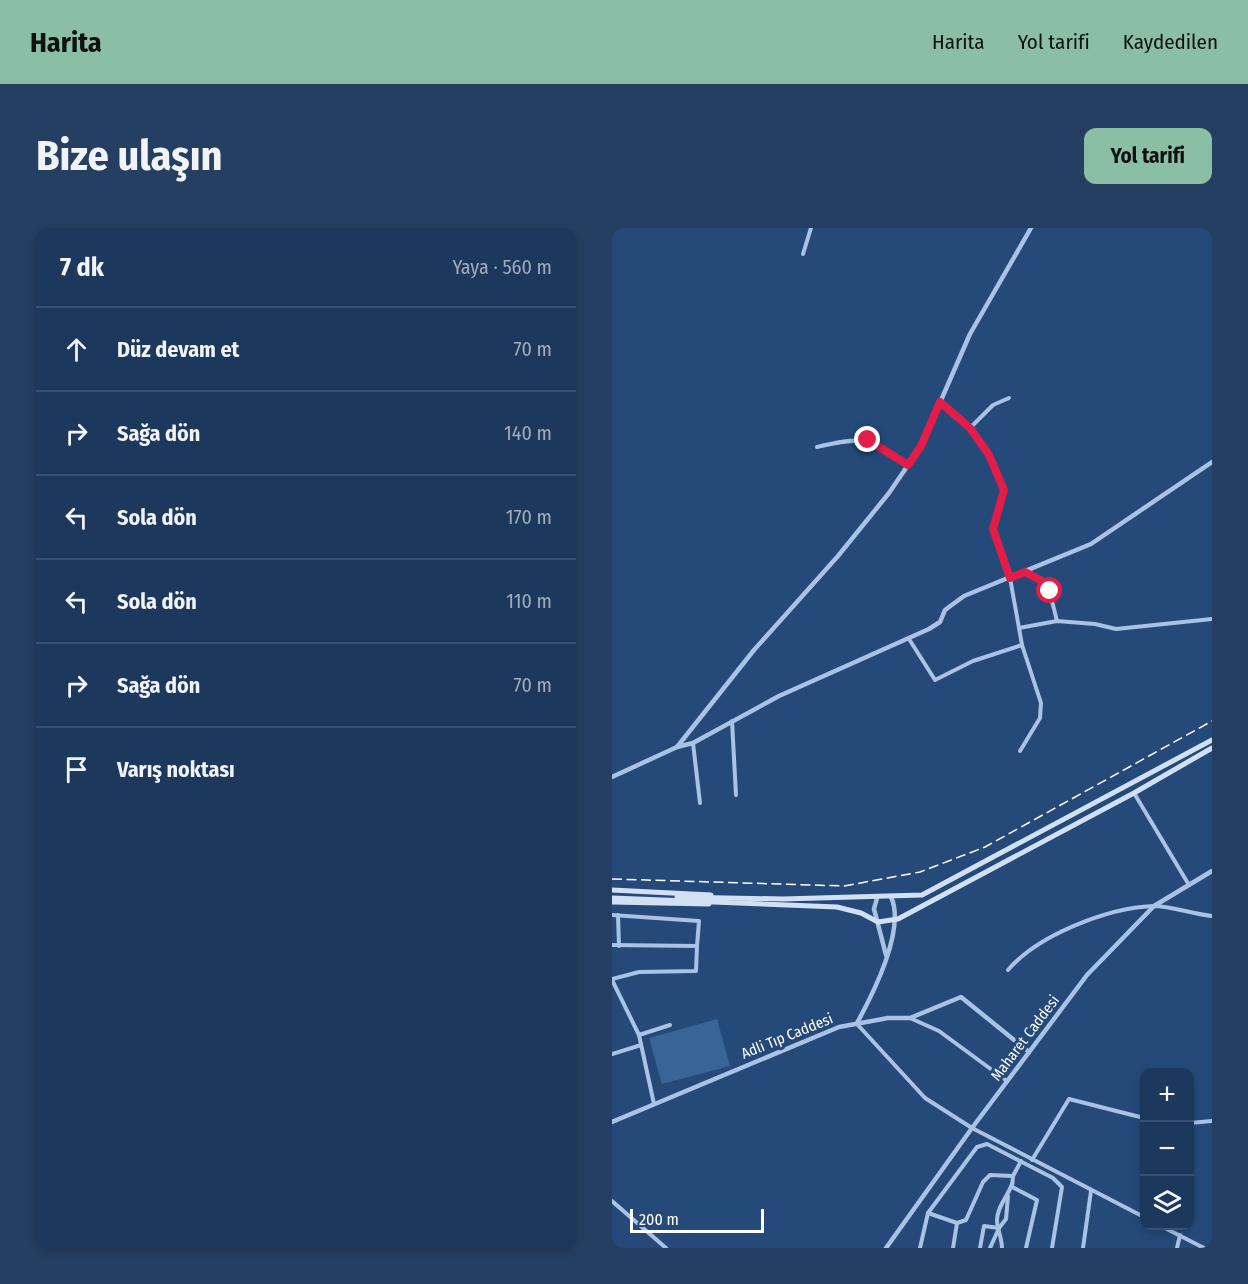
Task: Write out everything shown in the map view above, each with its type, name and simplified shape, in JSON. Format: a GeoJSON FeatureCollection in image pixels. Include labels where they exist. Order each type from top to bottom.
{"type":"FeatureCollection","features":[{"type":"Feature","properties":{"kind":"main road"},"geometry":{"type":"LineString","coordinates":[[612,902],[702,905],[721,900],[922,896],[1212,740]]}},
{"type":"Feature","properties":{"kind":"main road"},"geometry":{"type":"LineString","coordinates":[[612,894],[837,907],[861,913],[878,921],[895,919],[1134,793],[1212,748]]}},
{"type":"Feature","properties":{"kind":"street"},"geometry":{"type":"LineString","coordinates":[[803,254],[811,228]]}},
{"type":"Feature","properties":{"kind":"street"},"geometry":{"type":"LineString","coordinates":[[677,747],[754,650],[838,556],[889,493],[921,446],[970,334],[1031,228]]}},
{"type":"Feature","properties":{"kind":"street"},"geometry":{"type":"LineString","coordinates":[[970,428],[993,405],[1008,398]]}},
{"type":"Feature","properties":{"kind":"street"},"geometry":{"type":"LineString","coordinates":[[940,402],[970,428],[989,455],[1004,490],[993,529],[1010,578],[1022,645],[1041,703],[1040,718],[1020,751]]}},
{"type":"Feature","properties":{"kind":"street"},"geometry":{"type":"LineString","coordinates":[[817,447],[854,439],[868,440],[908,465]]}},
{"type":"Feature","properties":{"kind":"street"},"geometry":{"type":"LineString","coordinates":[[612,777],[677,747],[693,743],[778,696],[909,639],[939,622],[945,610],[964,596],[1091,544],[1212,462]]}},
{"type":"Feature","properties":{"kind":"street"},"geometry":{"type":"LineString","coordinates":[[1025,572],[1044,582],[1050,591],[1057,621]]}},
{"type":"Feature","properties":{"kind":"street"},"geometry":{"type":"LineString","coordinates":[[1018,628],[1057,621],[1095,624],[1116,629],[1212,619]]}},
{"type":"Feature","properties":{"kind":"street"},"geometry":{"type":"LineString","coordinates":[[909,639],[935,680],[973,661],[1022,645]]}},
{"type":"Feature","properties":{"kind":"street"},"geometry":{"type":"LineString","coordinates":[[732,720],[736,795]]}},
{"type":"Feature","properties":{"kind":"street"},"geometry":{"type":"LineString","coordinates":[[693,743],[700,803]]}},
{"type":"Feature","properties":{"kind":"street"},"geometry":{"type":"LineString","coordinates":[[1134,793],[1189,885]]}},
{"type":"Feature","properties":{"kind":"street","name":"Maharet Caddesi"},"geometry":{"type":"LineString","coordinates":[[886,1248],[1086,975],[1154,906],[1212,872]]}},
{"type":"Feature","properties":{"kind":"street"},"geometry":{"type":"LineString","coordinates":[[891,897],[896,909],[886,958],[874,994],[857,1024],[925,1098],[972,1128],[1140,1215]]}},
{"type":"Feature","properties":{"kind":"street"},"geometry":{"type":"LineString","coordinates":[[877,898],[874,909],[886,958]]}},
{"type":"Feature","properties":{"kind":"street"},"geometry":{"type":"LineString","coordinates":[[1008,970],[1021,955],[1097,916],[1154,906],[1212,916]]}},
{"type":"Feature","properties":{"kind":"street"},"geometry":{"type":"LineString","coordinates":[[612,915],[699,921],[696,971],[639,972],[612,980],[639,1035],[654,1104]]}},
{"type":"Feature","properties":{"kind":"street"},"geometry":{"type":"LineString","coordinates":[[618,915],[619,945]]}},
{"type":"Feature","properties":{"kind":"street"},"geometry":{"type":"LineString","coordinates":[[612,945],[698,946]]}},
{"type":"Feature","properties":{"kind":"street","name":"Adli Tıp Caddesi"},"geometry":{"type":"LineString","coordinates":[[612,1122],[839,1027],[888,1018],[910,1018],[961,997],[1029,1052]]}},
{"type":"Feature","properties":{"kind":"street"},"geometry":{"type":"LineString","coordinates":[[910,1018],[939,1031],[1007,1081]]}},
{"type":"Feature","properties":{"kind":"street"},"geometry":{"type":"LineString","coordinates":[[639,1035],[670,1025]]}},
{"type":"Feature","properties":{"kind":"street"},"geometry":{"type":"LineString","coordinates":[[612,1054],[641,1045]]}},
{"type":"Feature","properties":{"kind":"street"},"geometry":{"type":"LineString","coordinates":[[1032,1160],[1069,1099],[1140,1117]]}},
{"type":"Feature","properties":{"kind":"street"},"geometry":{"type":"LineString","coordinates":[[1194,1122],[1212,1120]]}},
{"type":"Feature","properties":{"kind":"street"},"geometry":{"type":"LineString","coordinates":[[920,1248],[928,1213],[976,1147],[987,1143],[1053,1178],[1062,1187],[1052,1248]]}},
{"type":"Feature","properties":{"kind":"street"},"geometry":{"type":"LineString","coordinates":[[1002,1248],[998,1211],[1008,1195],[1013,1176],[1021,1161]]}},
{"type":"Feature","properties":{"kind":"street"},"geometry":{"type":"LineString","coordinates":[[928,1213],[957,1223],[966,1220],[983,1182],[990,1175],[1013,1176]]}},
{"type":"Feature","properties":{"kind":"street"},"geometry":{"type":"LineString","coordinates":[[1012,1183],[1012,1187],[1037,1200],[1026,1248]]}},
{"type":"Feature","properties":{"kind":"street"},"geometry":{"type":"LineString","coordinates":[[1083,1248],[1091,1191]]}},
{"type":"Feature","properties":{"kind":"street"},"geometry":{"type":"LineString","coordinates":[[990,1248],[1006,1219],[1008,1195]]}},
{"type":"Feature","properties":{"kind":"street"},"geometry":{"type":"LineString","coordinates":[[612,1202],[666,1248]]}},
{"type":"Feature","properties":{"kind":"street"},"geometry":{"type":"LineString","coordinates":[[953,1248],[957,1223]]}},
{"type":"Feature","properties":{"kind":"street"},"geometry":{"type":"LineString","coordinates":[[980,1248],[984,1226],[999,1228]]}},
{"type":"Feature","properties":{"kind":"street"},"geometry":{"type":"LineString","coordinates":[[1169,1230],[1204,1248]]}},
{"type":"Feature","properties":{"kind":"street"},"geometry":{"type":"LineString","coordinates":[[1177,1248],[1180,1235]]}},
{"type":"Feature","properties":{"kind":"shaded area"},"geometry":{"type":"Polygon","coordinates":[[[717,1019],[730,1066],[662,1084],[649,1038],[717,1019]]]}},
{"type":"Feature","properties":{"kind":"railway"},"geometry":{"type":"LineString","coordinates":[[612,879],[844,886],[920,872],[985,847],[1212,721]]}},
{"type":"Feature","properties":{"kind":"route"},"geometry":{"type":"LineString","coordinates":[[868,440],[908,465],[921,446],[940,402],[970,428],[989,455],[1004,490],[993,529],[1010,578],[1025,572],[1044,582],[1050,591]]}}]}
